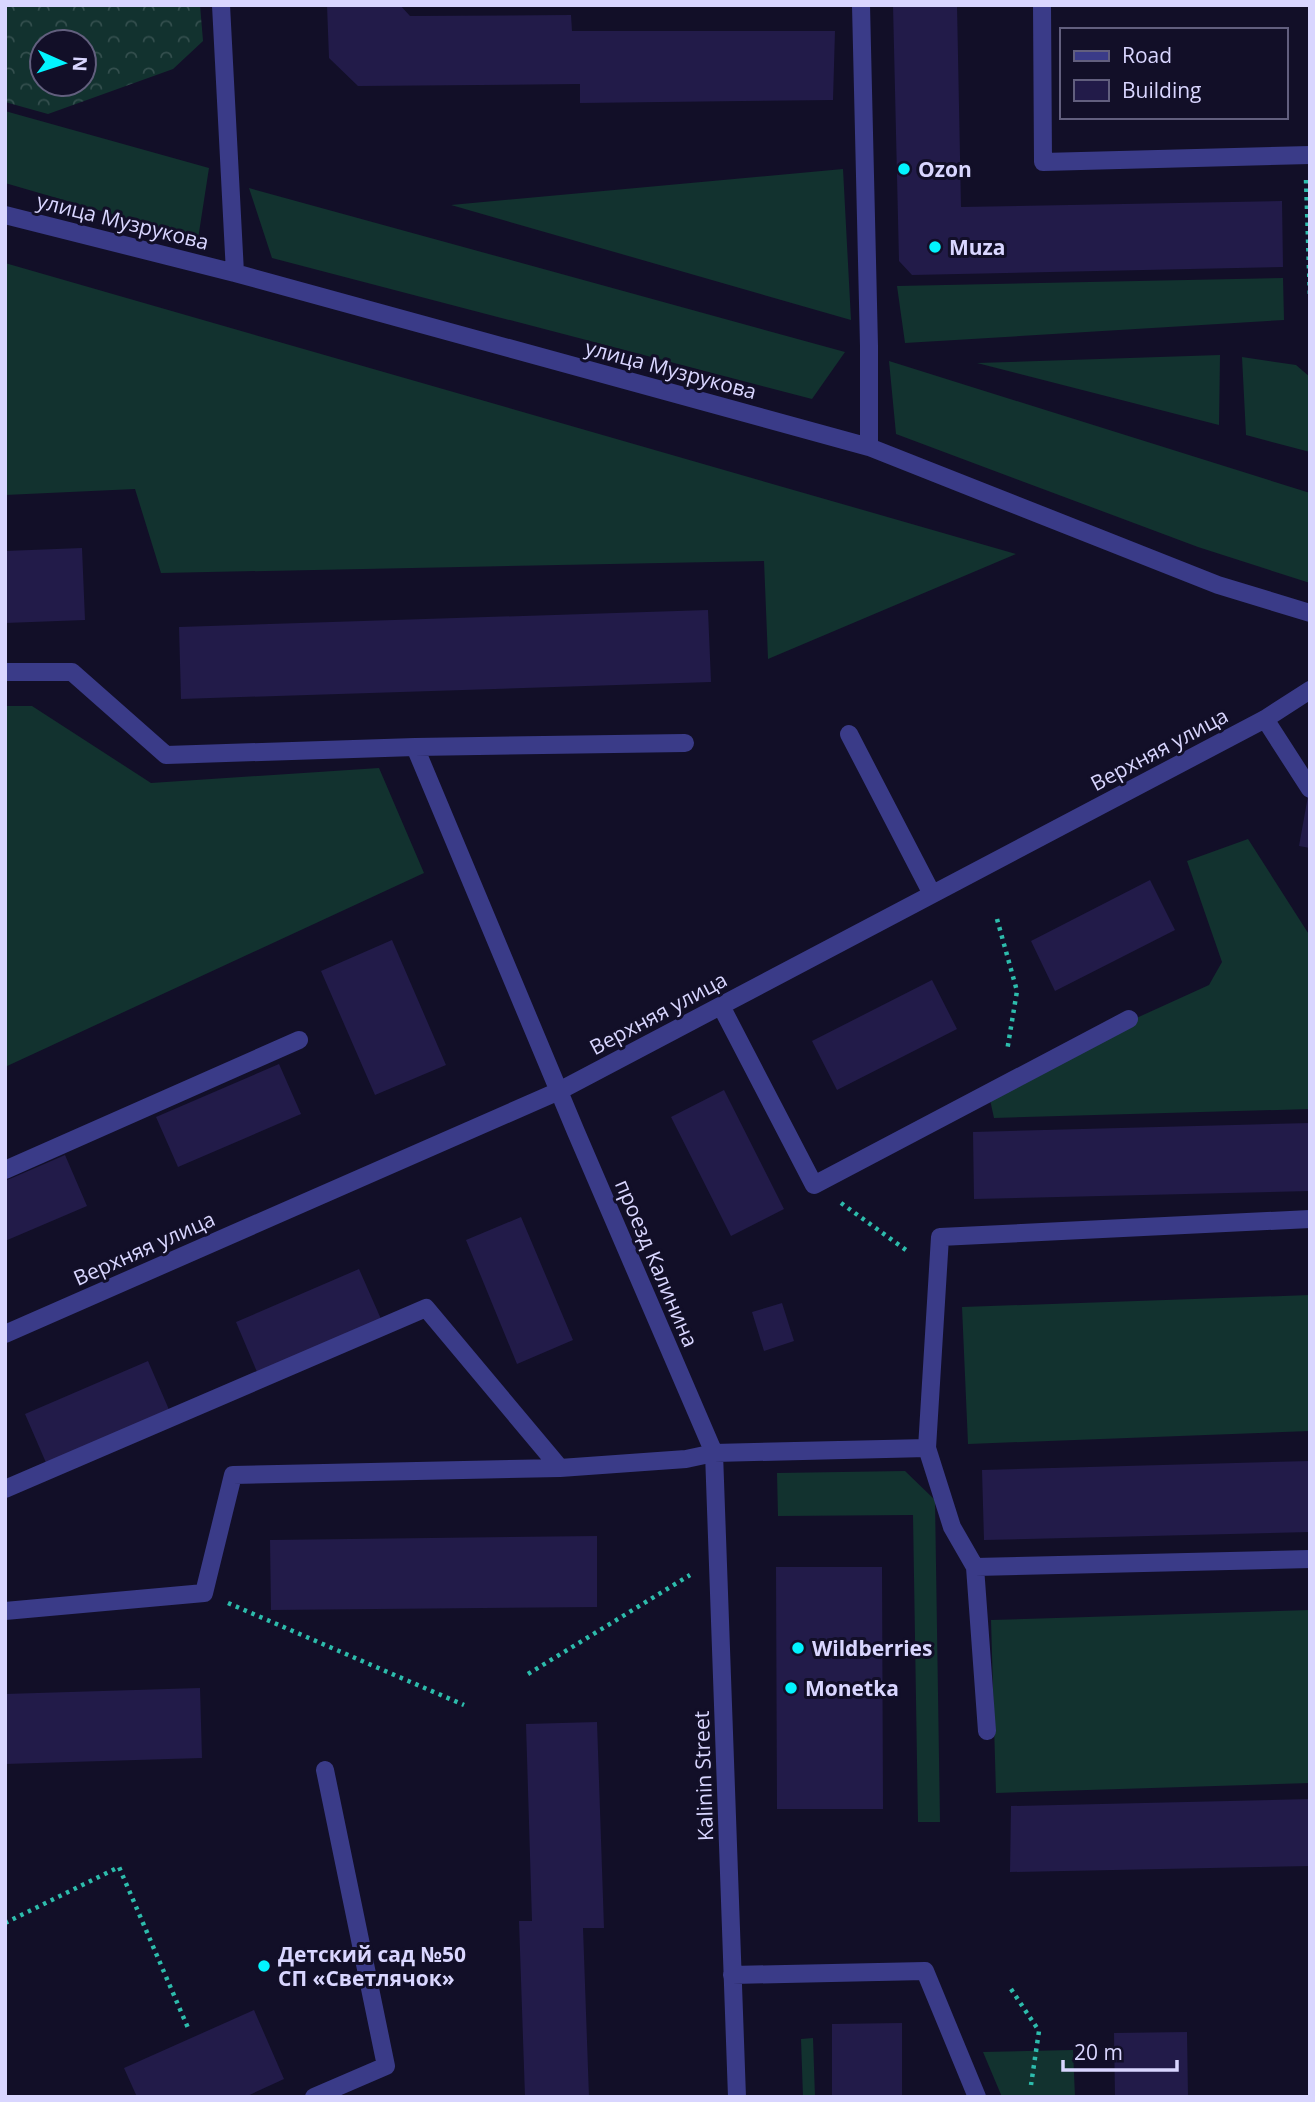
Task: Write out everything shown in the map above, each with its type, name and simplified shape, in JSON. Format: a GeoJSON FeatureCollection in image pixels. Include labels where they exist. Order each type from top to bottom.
{"type":"FeatureCollection","features":[{"type":"Feature","properties":{"kind":"street"},"geometry":{"type":"LineString","coordinates":[[221,5],[235,273]]}},
{"type":"Feature","properties":{"kind":"street"},"geometry":{"type":"LineString","coordinates":[[860,5],[869,447]]}},
{"type":"Feature","properties":{"kind":"street"},"geometry":{"type":"LineString","coordinates":[[1042,5],[1043,162],[1307,155]]}},
{"type":"Feature","properties":{"kind":"street","name":"улица Музрукова"},"geometry":{"type":"LineString","coordinates":[[5,215],[235,273],[869,447],[1218,584],[1310,613]]}},
{"type":"Feature","properties":{"kind":"street"},"geometry":{"type":"LineString","coordinates":[[5,673],[72,671],[166,755],[415,747],[685,743]]}},
{"type":"Feature","properties":{"kind":"street","name":"Верхняя улица"},"geometry":{"type":"LineString","coordinates":[[5,1334],[559,1091],[1265,719],[1310,690]]}},
{"type":"Feature","properties":{"kind":"street"},"geometry":{"type":"LineString","coordinates":[[1265,719],[1310,789]]}},
{"type":"Feature","properties":{"kind":"street"},"geometry":{"type":"LineString","coordinates":[[849,734],[932,894]]}},
{"type":"Feature","properties":{"kind":"street","name":"проезд Калинина"},"geometry":{"type":"LineString","coordinates":[[415,747],[714,1453]]}},
{"type":"Feature","properties":{"kind":"street"},"geometry":{"type":"LineString","coordinates":[[721,1006],[814,1185],[1129,1019]]}},
{"type":"Feature","properties":{"kind":"street"},"geometry":{"type":"LineString","coordinates":[[5,1170],[299,1040]]}},
{"type":"Feature","properties":{"kind":"street"},"geometry":{"type":"LineString","coordinates":[[987,1731],[975,1567],[952,1527],[928,1448],[940,1237],[1310,1219]]}},
{"type":"Feature","properties":{"kind":"street"},"geometry":{"type":"LineString","coordinates":[[5,1489],[426,1308],[560,1468]]}},
{"type":"Feature","properties":{"kind":"street"},"geometry":{"type":"LineString","coordinates":[[5,1611],[204,1592],[233,1475],[560,1468],[686,1459],[714,1453],[928,1448]]}},
{"type":"Feature","properties":{"kind":"street","name":"Kalinin Street"},"geometry":{"type":"LineString","coordinates":[[714,1453],[737,2097]]}},
{"type":"Feature","properties":{"kind":"street"},"geometry":{"type":"LineString","coordinates":[[975,1567],[1310,1559]]}},
{"type":"Feature","properties":{"kind":"street"},"geometry":{"type":"LineString","coordinates":[[314,2097],[386,2066],[326,1770]]}},
{"type":"Feature","properties":{"kind":"street"},"geometry":{"type":"LineString","coordinates":[[732,1975],[925,1970],[977,2097]]}},
{"type":"Feature","properties":{"kind":"path"},"geometry":{"type":"LineString","coordinates":[[1307,155],[1310,298]]}},
{"type":"Feature","properties":{"kind":"path"},"geometry":{"type":"LineString","coordinates":[[997,919],[1017,991],[1001,1087]]}},
{"type":"Feature","properties":{"kind":"path"},"geometry":{"type":"LineString","coordinates":[[814,1185],[906,1250]]}},
{"type":"Feature","properties":{"kind":"path"},"geometry":{"type":"LineString","coordinates":[[528,1675],[690,1575]]}},
{"type":"Feature","properties":{"kind":"path"},"geometry":{"type":"LineString","coordinates":[[204,1592],[464,1705]]}},
{"type":"Feature","properties":{"kind":"path"},"geometry":{"type":"LineString","coordinates":[[5,1923],[119,1867],[188,2028]]}},
{"type":"Feature","properties":{"kind":"path"},"geometry":{"type":"LineString","coordinates":[[1010,1989],[1039,2031],[1031,2085]]}},
{"type":"Feature","properties":{"kind":"green space"},"geometry":{"type":"Polygon","coordinates":[[[5,5],[200,5],[203,41],[173,69],[98,96],[98,28],[28,28],[28,98],[92,98],[48,114],[5,102],[5,5]]]}},
{"type":"Feature","properties":{"kind":"green space"},"geometry":{"type":"Polygon","coordinates":[[[5,111],[209,168],[198,239],[5,183],[5,111]]]}},
{"type":"Feature","properties":{"kind":"green space"},"geometry":{"type":"Polygon","coordinates":[[[843,169],[851,320],[451,205],[843,169]]]}},
{"type":"Feature","properties":{"kind":"green space"},"geometry":{"type":"Polygon","coordinates":[[[249,188],[845,352],[812,399],[272,258],[249,188]]]}},
{"type":"Feature","properties":{"kind":"green space"},"geometry":{"type":"Polygon","coordinates":[[[5,263],[1016,554],[768,659],[764,561],[161,573],[135,489],[5,495],[5,263]]]}},
{"type":"Feature","properties":{"kind":"green space"},"geometry":{"type":"Polygon","coordinates":[[[1283,278],[1284,320],[905,343],[897,286],[1283,278]]]}},
{"type":"Feature","properties":{"kind":"green space"},"geometry":{"type":"Polygon","coordinates":[[[1220,355],[1219,425],[977,363],[1220,355]]]}},
{"type":"Feature","properties":{"kind":"green space"},"geometry":{"type":"Polygon","coordinates":[[[1242,357],[1296,365],[1310,377],[1310,452],[1246,435],[1242,357]]]}},
{"type":"Feature","properties":{"kind":"green space"},"geometry":{"type":"Polygon","coordinates":[[[889,361],[1310,493],[1310,583],[1198,547],[896,434],[889,361]]]}},
{"type":"Feature","properties":{"kind":"green space"},"geometry":{"type":"Polygon","coordinates":[[[5,706],[32,706],[151,783],[379,768],[424,873],[5,1067],[5,706]]]}},
{"type":"Feature","properties":{"kind":"green space"},"geometry":{"type":"Polygon","coordinates":[[[1248,839],[1310,936],[1310,1109],[994,1118],[987,1086],[1209,985],[1222,962],[1187,861],[1248,839]]]}},
{"type":"Feature","properties":{"kind":"green space"},"geometry":{"type":"Polygon","coordinates":[[[1310,1295],[1310,1431],[968,1444],[962,1307],[1310,1295]]]}},
{"type":"Feature","properties":{"kind":"green space"},"geometry":{"type":"Polygon","coordinates":[[[905,1471],[935,1500],[940,1822],[918,1822],[913,1515],[778,1516],[777,1473],[905,1471]]]}},
{"type":"Feature","properties":{"kind":"green space"},"geometry":{"type":"Polygon","coordinates":[[[1310,1610],[1310,1783],[996,1793],[991,1620],[1310,1610]]]}},
{"type":"Feature","properties":{"kind":"green space"},"geometry":{"type":"Polygon","coordinates":[[[813,2038],[815,2097],[803,2097],[801,2039],[813,2038]]]}},
{"type":"Feature","properties":{"kind":"green space"},"geometry":{"type":"Polygon","coordinates":[[[1073,2050],[1075,2097],[1002,2097],[983,2052],[1073,2050]]]}},
{"type":"Feature","properties":{"kind":"building"},"geometry":{"type":"Polygon","coordinates":[[[327,5],[400,5],[410,16],[571,15],[572,31],[835,31],[833,100],[580,103],[580,84],[358,86],[329,58],[327,5]]]}},
{"type":"Feature","properties":{"kind":"building"},"geometry":{"type":"Polygon","coordinates":[[[893,5],[957,5],[961,207],[1282,201],[1283,267],[912,275],[899,261],[893,5]]]}},
{"type":"Feature","properties":{"kind":"building"},"geometry":{"type":"Polygon","coordinates":[[[82,548],[85,620],[5,623],[5,551],[82,548]]]}},
{"type":"Feature","properties":{"kind":"building"},"geometry":{"type":"Polygon","coordinates":[[[708,610],[711,682],[181,699],[179,627],[708,610]]]}},
{"type":"Feature","properties":{"kind":"building"},"geometry":{"type":"Polygon","coordinates":[[[1310,796],[1310,848],[1299,846],[1310,796]]]}},
{"type":"Feature","properties":{"kind":"building"},"geometry":{"type":"Polygon","coordinates":[[[1150,880],[1175,930],[1055,991],[1031,941],[1150,880]]]}},
{"type":"Feature","properties":{"kind":"building"},"geometry":{"type":"Polygon","coordinates":[[[392,940],[446,1065],[375,1095],[321,971],[392,940]]]}},
{"type":"Feature","properties":{"kind":"building"},"geometry":{"type":"Polygon","coordinates":[[[932,980],[957,1029],[837,1090],[812,1041],[932,980]]]}},
{"type":"Feature","properties":{"kind":"building"},"geometry":{"type":"Polygon","coordinates":[[[279,1064],[301,1114],[178,1167],[156,1117],[279,1064]]]}},
{"type":"Feature","properties":{"kind":"building"},"geometry":{"type":"Polygon","coordinates":[[[724,1090],[784,1209],[731,1236],[671,1117],[724,1090]]]}},
{"type":"Feature","properties":{"kind":"building"},"geometry":{"type":"Polygon","coordinates":[[[1310,1123],[1310,1191],[974,1199],[973,1132],[1310,1123]]]}},
{"type":"Feature","properties":{"kind":"building"},"geometry":{"type":"Polygon","coordinates":[[[65,1155],[87,1206],[5,1241],[5,1181],[65,1155]]]}},
{"type":"Feature","properties":{"kind":"building"},"geometry":{"type":"Polygon","coordinates":[[[521,1217],[573,1340],[517,1364],[466,1240],[521,1217]]]}},
{"type":"Feature","properties":{"kind":"building"},"geometry":{"type":"Polygon","coordinates":[[[359,1269],[381,1319],[257,1372],[236,1322],[359,1269]]]}},
{"type":"Feature","properties":{"kind":"building"},"geometry":{"type":"Polygon","coordinates":[[[782,1303],[794,1341],[764,1351],[752,1312],[782,1303]]]}},
{"type":"Feature","properties":{"kind":"building"},"geometry":{"type":"Polygon","coordinates":[[[148,1361],[170,1412],[47,1465],[25,1414],[148,1361]]]}},
{"type":"Feature","properties":{"kind":"building"},"geometry":{"type":"Polygon","coordinates":[[[1310,1461],[1310,1532],[984,1540],[982,1470],[1310,1461]]]}},
{"type":"Feature","properties":{"kind":"building"},"geometry":{"type":"Polygon","coordinates":[[[597,1536],[597,1607],[271,1610],[270,1540],[597,1536]]]}},
{"type":"Feature","properties":{"kind":"building"},"geometry":{"type":"Polygon","coordinates":[[[776,1567],[882,1567],[883,1809],[777,1809],[776,1567]]]}},
{"type":"Feature","properties":{"kind":"building"},"geometry":{"type":"Polygon","coordinates":[[[200,1688],[202,1758],[5,1764],[5,1694],[200,1688]]]}},
{"type":"Feature","properties":{"kind":"building"},"geometry":{"type":"Polygon","coordinates":[[[597,1722],[604,1928],[583,1928],[589,2097],[525,2097],[519,1921],[532,1921],[526,1724],[597,1722]]]}},
{"type":"Feature","properties":{"kind":"building"},"geometry":{"type":"Polygon","coordinates":[[[1310,1799],[1310,1866],[1010,1872],[1011,1806],[1310,1799]]]}},
{"type":"Feature","properties":{"kind":"building"},"geometry":{"type":"Polygon","coordinates":[[[254,2010],[284,2079],[245,2097],[137,2097],[124,2068],[254,2010]]]}},
{"type":"Feature","properties":{"kind":"building"},"geometry":{"type":"Polygon","coordinates":[[[902,2023],[902,2097],[832,2097],[832,2024],[902,2023]]]}},
{"type":"Feature","properties":{"kind":"building"},"geometry":{"type":"Polygon","coordinates":[[[1187,2032],[1188,2097],[1115,2097],[1114,2033],[1187,2032]]]}},
{"type":"Feature","properties":{"kind":"place","name":"Ozon"},"geometry":{"type":"Point","coordinates":[904,169]}},
{"type":"Feature","properties":{"kind":"place","name":"Muza"},"geometry":{"type":"Point","coordinates":[935,247]}},
{"type":"Feature","properties":{"kind":"place","name":"Wildberries"},"geometry":{"type":"Point","coordinates":[798,1648]}},
{"type":"Feature","properties":{"kind":"place","name":"Monetka"},"geometry":{"type":"Point","coordinates":[791,1688]}},
{"type":"Feature","properties":{"kind":"place","name":"Детский сад №50 СП «Светлячок»"},"geometry":{"type":"Point","coordinates":[264,1966]}}]}
